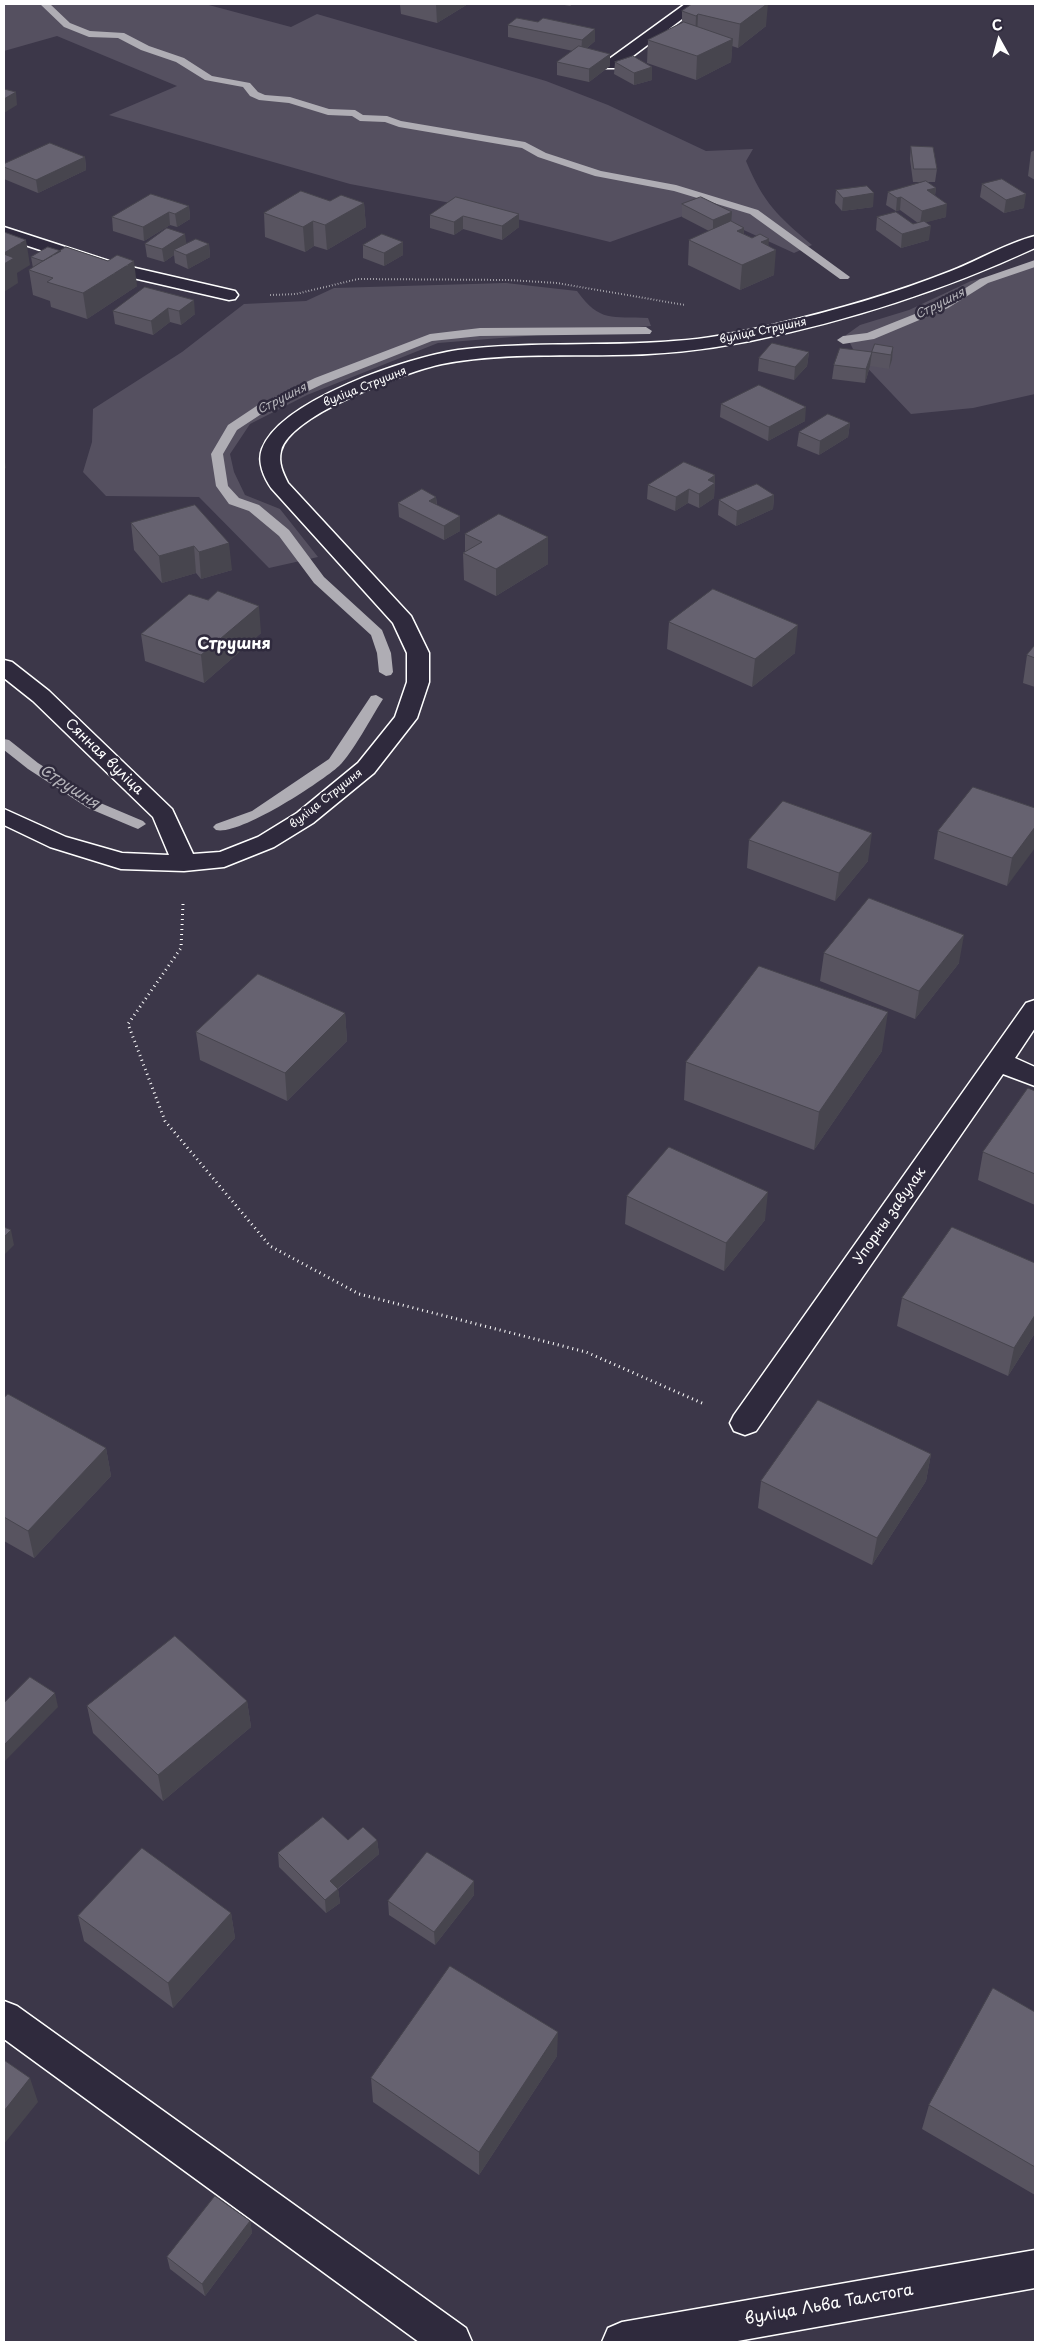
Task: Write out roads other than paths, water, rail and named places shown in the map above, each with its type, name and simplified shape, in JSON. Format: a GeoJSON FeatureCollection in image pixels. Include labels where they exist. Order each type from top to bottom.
{"type":"FeatureCollection","features":[{"type":"Feature","properties":{"kind":"street"},"geometry":{"type":"LineString","coordinates":[[611,64],[694,4]]}},
{"type":"Feature","properties":{"kind":"street"},"geometry":{"type":"LineString","coordinates":[[4,232],[113,268],[229,295]]}},
{"type":"Feature","properties":{"kind":"street","name":"вуліца Струшня"},"geometry":{"type":"LineString","coordinates":[[4,816],[58,842],[122,861],[184,863],[224,859],[266,842],[305,818],[366,768],[406,718],[418,682],[418,652],[403,621],[279,485],[269,460],[277,438],[295,420],[324,402],[401,371],[454,356],[505,350],[645,348],[705,343],[806,321],[916,291],[990,263],[1035,241]]}},
{"type":"Feature","properties":{"kind":"street","name":"Сянная вуліца"},"geometry":{"type":"LineString","coordinates":[[4,667],[41,696],[164,814],[184,863]]}},
{"type":"Feature","properties":{"kind":"street","name":"Упорны завулак"},"geometry":{"type":"LineString","coordinates":[[745,1423],[1035,1009]]}},
{"type":"Feature","properties":{"kind":"street"},"geometry":{"type":"LineString","coordinates":[[998,1061],[1035,1077]]}},
{"type":"Feature","properties":{"kind":"street"},"geometry":{"type":"LineString","coordinates":[[4,2018],[452,2342]]}},
{"type":"Feature","properties":{"kind":"street","name":"вуліца Льва Талстога"},"geometry":{"type":"LineString","coordinates":[[622,2342],[1035,2268]]}},
{"type":"Feature","properties":{"kind":"waterway"},"geometry":{"type":"LineString","coordinates":[[45,4],[67,25],[89,34],[120,35],[145,48],[180,60],[192,69],[204,73],[209,78],[246,85],[254,94],[263,98],[290,100],[328,112],[355,113],[360,118],[387,119],[399,124],[525,145],[542,155],[599,174],[676,188],[754,212],[844,277]]}},
{"type":"Feature","properties":{"kind":"waterway","name":"Струшня"},"geometry":{"type":"LineString","coordinates":[[843,340],[870,336],[944,306],[984,281],[1035,263]]}},
{"type":"Feature","properties":{"kind":"waterway","name":"Струшня"},"geometry":{"type":"LineString","coordinates":[[386,672],[384,653],[377,633],[319,580],[284,533],[254,508],[234,501],[222,486],[217,454],[232,428],[262,408],[319,381],[430,338],[480,332],[646,331]]}},
{"type":"Feature","properties":{"kind":"waterway","name":"Струшня"},"geometry":{"type":"LineString","coordinates":[[221,827],[257,814],[334,762],[376,699]]}},
{"type":"Feature","properties":{"kind":"waterway","name":"Струшня"},"geometry":{"type":"LineString","coordinates":[[4,743],[33,766],[93,805],[138,824]]}},
{"type":"Feature","properties":{"kind":"district","name":"Струшня"},"geometry":{"type":"Point","coordinates":[234,645]}}]}
